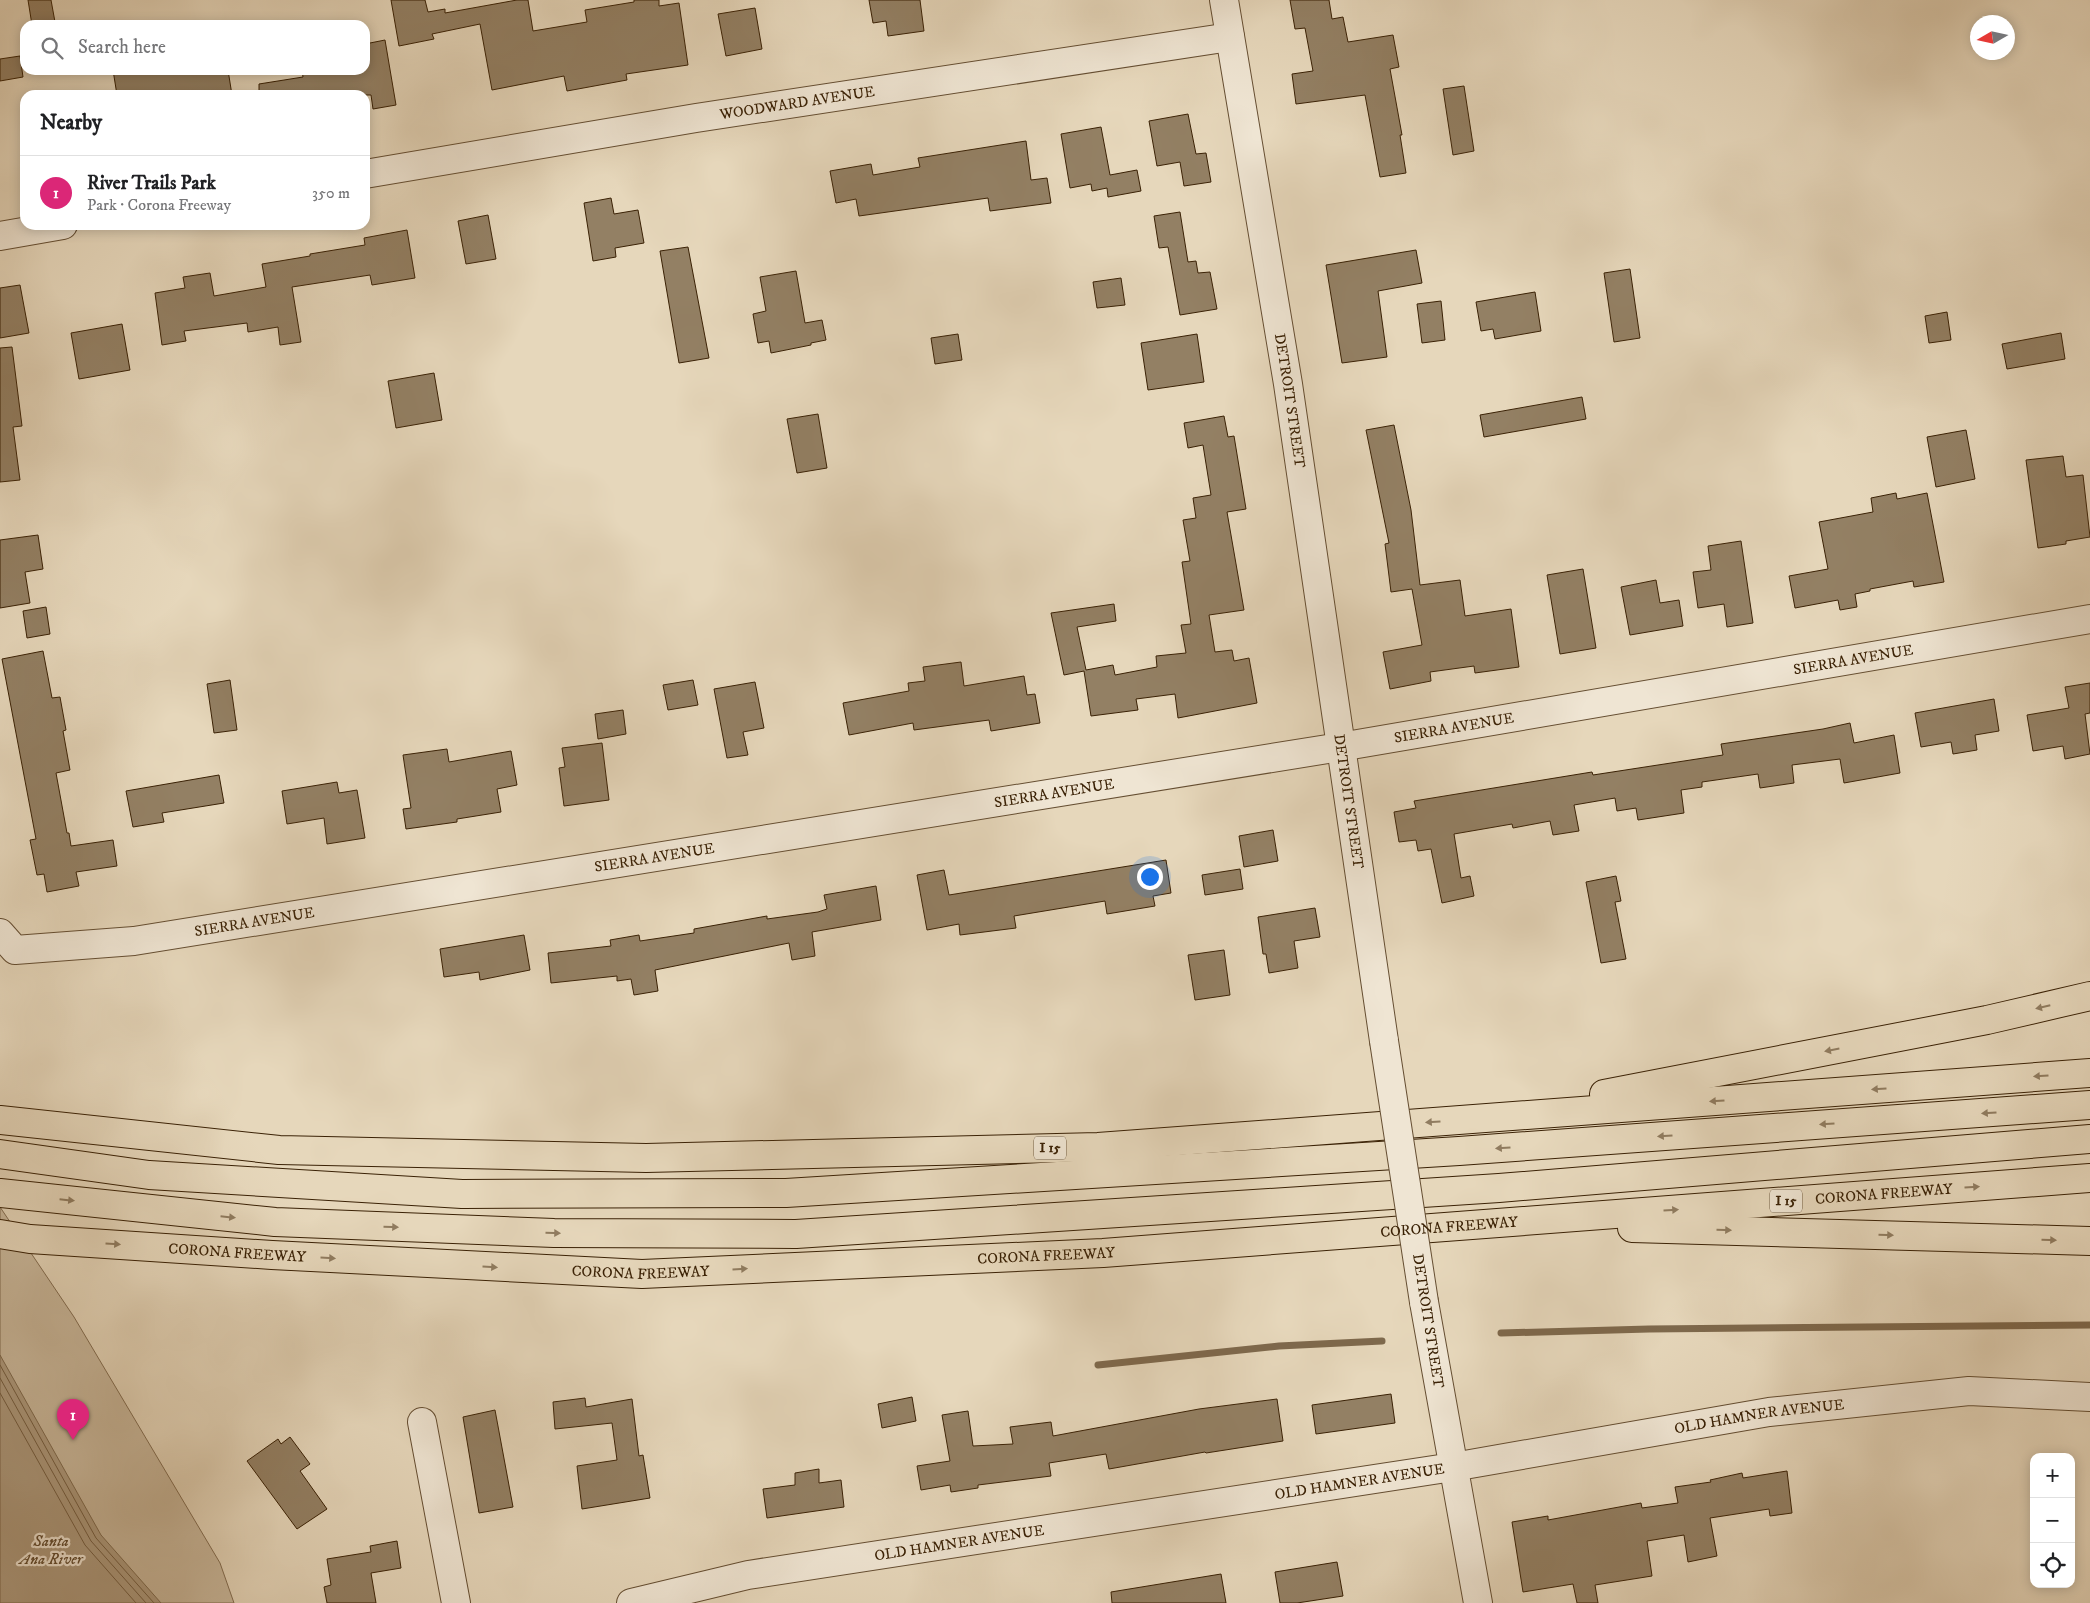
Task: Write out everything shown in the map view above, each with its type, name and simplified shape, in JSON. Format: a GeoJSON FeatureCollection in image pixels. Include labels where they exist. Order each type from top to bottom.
{"type":"FeatureCollection","features":[{"type":"Feature","properties":{"kind":"highway"},"geometry":{"type":"LineString","coordinates":[[1475,1119],[1987,1020],[2090,996]]}},
{"type":"Feature","properties":{"kind":"highway","name":"I 15"},"geometry":{"type":"LineString","coordinates":[[4,1120],[279,1150],[646,1158],[1098,1147],[2090,1073]]}},
{"type":"Feature","properties":{"kind":"highway"},"geometry":{"type":"LineString","coordinates":[[7,1154],[149,1174],[462,1194],[786,1193],[1459,1151],[2090,1105]]}},
{"type":"Feature","properties":{"kind":"highway"},"geometry":{"type":"LineString","coordinates":[[9,1194],[275,1222],[554,1233],[796,1234],[1499,1188],[2090,1139]]}},
{"type":"Feature","properties":{"kind":"highway","name":"CORONA FREEWAY"},"geometry":{"type":"LineString","coordinates":[[0,1234],[30,1239],[272,1255],[642,1274],[1103,1253],[2090,1178]]}},
{"type":"Feature","properties":{"kind":"highway"},"geometry":{"type":"LineString","coordinates":[[1483,1224],[2090,1241]]}},
{"type":"Feature","properties":{"kind":"street","name":"DETROIT STREET"},"geometry":{"type":"LineString","coordinates":[[1224,0],[1288,384],[1340,747],[1424,1302],[1478,1603]]}},
{"type":"Feature","properties":{"kind":"street","name":"WOODWARD AVENUE"},"geometry":{"type":"LineString","coordinates":[[370,173],[696,118],[1230,37]]}},
{"type":"Feature","properties":{"kind":"street"},"geometry":{"type":"LineString","coordinates":[[0,236],[34,230]]}},
{"type":"Feature","properties":{"kind":"street","name":"SIERRA AVENUE"},"geometry":{"type":"LineString","coordinates":[[7,942],[134,941],[1340,747],[2090,619]]}},
{"type":"Feature","properties":{"kind":"street","name":"OLD HAMNER AVENUE"},"geometry":{"type":"LineString","coordinates":[[631,1603],[748,1575],[1453,1467],[1769,1412],[1969,1391],[2090,1397]]}},
{"type":"Feature","properties":{"kind":"street"},"geometry":{"type":"LineString","coordinates":[[422,1422],[456,1603]]}},
{"type":"Feature","properties":{"kind":"shaded area"},"geometry":{"type":"Polygon","coordinates":[[[0,1207],[74,1317],[220,1563],[234,1603],[0,1603],[0,1207]]]}},
{"type":"Feature","properties":{"kind":"water","name":"Santa Ana River"},"geometry":{"type":"Polygon","coordinates":[[[0,1355],[101,1535],[161,1603],[0,1603],[0,1355]]]}},
{"type":"Feature","properties":{"kind":"building"},"geometry":{"type":"Polygon","coordinates":[[[28,0],[51,0],[55,20],[31,20],[28,0]]]}},
{"type":"Feature","properties":{"kind":"building"},"geometry":{"type":"Polygon","coordinates":[[[391,0],[425,0],[428,12],[445,9],[445,13],[517,0],[528,0],[533,31],[587,22],[585,10],[634,2],[634,0],[659,0],[659,6],[679,3],[688,65],[626,74],[627,80],[567,91],[564,76],[492,90],[480,24],[432,34],[434,39],[399,46],[391,0]]]}},
{"type":"Feature","properties":{"kind":"building"},"geometry":{"type":"Polygon","coordinates":[[[869,0],[920,0],[924,31],[888,36],[886,21],[873,23],[869,0]]]}},
{"type":"Feature","properties":{"kind":"building"},"geometry":{"type":"Polygon","coordinates":[[[1290,0],[1329,0],[1332,19],[1343,17],[1348,42],[1393,35],[1399,67],[1390,69],[1402,135],[1400,135],[1406,173],[1380,177],[1365,95],[1296,104],[1292,74],[1313,71],[1305,28],[1295,29],[1290,0]]]}},
{"type":"Feature","properties":{"kind":"building"},"geometry":{"type":"Polygon","coordinates":[[[755,8],[762,49],[726,56],[718,14],[755,8]]]}},
{"type":"Feature","properties":{"kind":"building"},"geometry":{"type":"Polygon","coordinates":[[[385,40],[396,105],[373,109],[370,90],[259,90],[259,84],[303,77],[303,75],[370,75],[370,43],[385,40]]]}},
{"type":"Feature","properties":{"kind":"building"},"geometry":{"type":"Polygon","coordinates":[[[20,56],[20,75],[23,75],[23,77],[0,81],[0,59],[20,56]]]}},
{"type":"Feature","properties":{"kind":"building"},"geometry":{"type":"Polygon","coordinates":[[[114,75],[229,75],[231,90],[116,90],[114,75]]]}},
{"type":"Feature","properties":{"kind":"building"},"geometry":{"type":"Polygon","coordinates":[[[1464,86],[1474,151],[1453,155],[1443,89],[1464,86]]]}},
{"type":"Feature","properties":{"kind":"building"},"geometry":{"type":"Polygon","coordinates":[[[1188,114],[1196,154],[1206,153],[1211,182],[1184,186],[1180,162],[1157,166],[1149,121],[1188,114]]]}},
{"type":"Feature","properties":{"kind":"building"},"geometry":{"type":"Polygon","coordinates":[[[1101,127],[1110,175],[1137,170],[1141,191],[1108,197],[1107,188],[1092,191],[1091,184],[1070,188],[1061,134],[1101,127]]]}},
{"type":"Feature","properties":{"kind":"building"},"geometry":{"type":"Polygon","coordinates":[[[1026,141],[1031,180],[1047,178],[1051,203],[990,211],[988,198],[859,216],[856,199],[836,203],[830,171],[871,164],[873,175],[920,167],[918,158],[1026,141]]]}},
{"type":"Feature","properties":{"kind":"building"},"geometry":{"type":"Polygon","coordinates":[[[611,198],[614,214],[638,210],[644,243],[615,248],[616,257],[593,261],[584,203],[611,198]]]}},
{"type":"Feature","properties":{"kind":"building"},"geometry":{"type":"Polygon","coordinates":[[[1180,212],[1188,262],[1196,261],[1198,273],[1210,272],[1217,309],[1180,315],[1168,247],[1159,248],[1154,216],[1180,212]]]}},
{"type":"Feature","properties":{"kind":"building"},"geometry":{"type":"Polygon","coordinates":[[[488,215],[496,259],[466,264],[458,221],[488,215]]]}},
{"type":"Feature","properties":{"kind":"building"},"geometry":{"type":"Polygon","coordinates":[[[407,230],[415,278],[372,285],[370,275],[292,287],[301,342],[280,345],[278,327],[248,332],[247,323],[184,331],[186,341],[162,345],[155,293],[185,288],[183,277],[210,273],[214,296],[266,287],[262,264],[365,245],[364,238],[407,230]]]}},
{"type":"Feature","properties":{"kind":"building"},"geometry":{"type":"Polygon","coordinates":[[[688,247],[709,358],[679,363],[660,251],[688,247]]]}},
{"type":"Feature","properties":{"kind":"building"},"geometry":{"type":"Polygon","coordinates":[[[1416,250],[1422,283],[1378,291],[1387,357],[1342,363],[1326,265],[1416,250]]]}},
{"type":"Feature","properties":{"kind":"building"},"geometry":{"type":"Polygon","coordinates":[[[1630,269],[1640,338],[1614,342],[1604,273],[1630,269]]]}},
{"type":"Feature","properties":{"kind":"building"},"geometry":{"type":"Polygon","coordinates":[[[796,271],[805,323],[822,320],[826,340],[771,353],[769,341],[758,343],[753,314],[766,311],[760,277],[796,271]]]}},
{"type":"Feature","properties":{"kind":"building"},"geometry":{"type":"Polygon","coordinates":[[[1121,278],[1125,305],[1097,308],[1093,282],[1121,278]]]}},
{"type":"Feature","properties":{"kind":"building"},"geometry":{"type":"Polygon","coordinates":[[[20,285],[29,333],[0,338],[0,288],[20,285]]]}},
{"type":"Feature","properties":{"kind":"building"},"geometry":{"type":"Polygon","coordinates":[[[1535,292],[1541,331],[1495,339],[1493,329],[1481,331],[1476,302],[1535,292]]]}},
{"type":"Feature","properties":{"kind":"building"},"geometry":{"type":"Polygon","coordinates":[[[1441,301],[1445,340],[1422,343],[1417,304],[1441,301]]]}},
{"type":"Feature","properties":{"kind":"building"},"geometry":{"type":"Polygon","coordinates":[[[1947,312],[1951,340],[1929,343],[1925,316],[1947,312]]]}},
{"type":"Feature","properties":{"kind":"building"},"geometry":{"type":"Polygon","coordinates":[[[122,324],[130,370],[79,379],[71,333],[122,324]]]}},
{"type":"Feature","properties":{"kind":"building"},"geometry":{"type":"Polygon","coordinates":[[[2061,333],[2065,359],[2007,369],[2002,344],[2061,333]]]}},
{"type":"Feature","properties":{"kind":"building"},"geometry":{"type":"Polygon","coordinates":[[[958,334],[962,360],[935,364],[931,338],[958,334]]]}},
{"type":"Feature","properties":{"kind":"building"},"geometry":{"type":"Polygon","coordinates":[[[1197,334],[1204,382],[1148,390],[1141,343],[1197,334]]]}},
{"type":"Feature","properties":{"kind":"building"},"geometry":{"type":"Polygon","coordinates":[[[12,347],[22,426],[13,427],[20,480],[0,482],[0,348],[12,347]]]}},
{"type":"Feature","properties":{"kind":"building"},"geometry":{"type":"Polygon","coordinates":[[[434,373],[442,420],[396,428],[388,381],[434,373]]]}},
{"type":"Feature","properties":{"kind":"building"},"geometry":{"type":"Polygon","coordinates":[[[1582,397],[1586,419],[1484,437],[1480,415],[1582,397]]]}},
{"type":"Feature","properties":{"kind":"building"},"geometry":{"type":"Polygon","coordinates":[[[818,414],[827,468],[797,473],[787,419],[818,414]]]}},
{"type":"Feature","properties":{"kind":"building"},"geometry":{"type":"Polygon","coordinates":[[[1224,416],[1228,437],[1234,436],[1246,509],[1227,512],[1244,610],[1209,615],[1215,652],[1232,650],[1234,661],[1249,658],[1257,703],[1178,718],[1175,694],[1136,699],[1138,710],[1091,716],[1084,671],[1064,675],[1051,613],[1114,604],[1116,621],[1077,627],[1086,670],[1113,665],[1115,675],[1157,667],[1156,656],[1186,653],[1181,625],[1191,624],[1182,562],[1190,561],[1183,520],[1196,518],[1193,498],[1211,495],[1203,445],[1188,448],[1184,423],[1224,416]]]}},
{"type":"Feature","properties":{"kind":"building"},"geometry":{"type":"Polygon","coordinates":[[[1394,425],[1411,510],[1420,585],[1460,580],[1465,616],[1511,609],[1519,667],[1475,673],[1474,666],[1430,672],[1431,681],[1390,689],[1383,652],[1422,645],[1412,589],[1391,592],[1385,544],[1389,543],[1366,430],[1394,425]]]}},
{"type":"Feature","properties":{"kind":"building"},"geometry":{"type":"Polygon","coordinates":[[[1966,430],[1975,479],[1936,487],[1927,437],[1966,430]]]}},
{"type":"Feature","properties":{"kind":"building"},"geometry":{"type":"Polygon","coordinates":[[[2063,456],[2066,477],[2083,475],[2090,537],[2066,541],[2066,544],[2038,548],[2026,460],[2063,456]]]}},
{"type":"Feature","properties":{"kind":"building"},"geometry":{"type":"Polygon","coordinates":[[[1896,493],[1897,499],[1927,493],[1944,582],[1914,587],[1913,581],[1870,589],[1870,591],[1855,594],[1857,607],[1840,610],[1838,600],[1795,608],[1789,576],[1828,569],[1819,522],[1873,512],[1871,498],[1896,493]]]}},
{"type":"Feature","properties":{"kind":"building"},"geometry":{"type":"Polygon","coordinates":[[[38,535],[43,569],[25,572],[30,603],[0,608],[0,540],[38,535]]]}},
{"type":"Feature","properties":{"kind":"building"},"geometry":{"type":"Polygon","coordinates":[[[1741,541],[1753,623],[1727,627],[1724,604],[1698,608],[1693,572],[1711,570],[1708,546],[1741,541]]]}},
{"type":"Feature","properties":{"kind":"building"},"geometry":{"type":"Polygon","coordinates":[[[1583,569],[1596,648],[1560,654],[1547,575],[1583,569]]]}},
{"type":"Feature","properties":{"kind":"building"},"geometry":{"type":"Polygon","coordinates":[[[1656,580],[1660,603],[1679,600],[1683,626],[1630,635],[1621,587],[1656,580]]]}},
{"type":"Feature","properties":{"kind":"building"},"geometry":{"type":"Polygon","coordinates":[[[46,607],[50,634],[27,638],[23,611],[46,607]]]}},
{"type":"Feature","properties":{"kind":"building"},"geometry":{"type":"Polygon","coordinates":[[[43,651],[52,698],[60,697],[66,730],[63,731],[70,770],[56,773],[71,846],[113,840],[117,866],[76,872],[79,886],[47,892],[44,874],[37,875],[30,840],[36,839],[2,659],[43,651]]]}},
{"type":"Feature","properties":{"kind":"building"},"geometry":{"type":"Polygon","coordinates":[[[961,662],[964,686],[1024,676],[1027,695],[1035,694],[1040,723],[991,731],[989,720],[914,730],[913,723],[849,735],[843,703],[909,691],[908,683],[925,681],[923,667],[961,662]]]}},
{"type":"Feature","properties":{"kind":"building"},"geometry":{"type":"Polygon","coordinates":[[[230,680],[237,730],[214,733],[207,684],[230,680]]]}},
{"type":"Feature","properties":{"kind":"building"},"geometry":{"type":"Polygon","coordinates":[[[693,680],[698,705],[668,710],[663,685],[693,680]]]}},
{"type":"Feature","properties":{"kind":"building"},"geometry":{"type":"Polygon","coordinates":[[[755,682],[764,728],[743,732],[748,755],[727,758],[714,689],[755,682]]]}},
{"type":"Feature","properties":{"kind":"building"},"geometry":{"type":"Polygon","coordinates":[[[2090,683],[2090,713],[2085,714],[2090,754],[2065,759],[2063,746],[2033,751],[2027,715],[2069,708],[2065,687],[2090,683]]]}},
{"type":"Feature","properties":{"kind":"building"},"geometry":{"type":"Polygon","coordinates":[[[1994,699],[1999,731],[1975,735],[1977,750],[1953,754],[1951,742],[1921,747],[1915,713],[1994,699]]]}},
{"type":"Feature","properties":{"kind":"building"},"geometry":{"type":"Polygon","coordinates":[[[623,710],[626,734],[598,739],[595,714],[623,710]]]}},
{"type":"Feature","properties":{"kind":"building"},"geometry":{"type":"Polygon","coordinates":[[[1850,723],[1854,743],[1894,735],[1900,773],[1844,783],[1840,759],[1792,765],[1794,783],[1760,788],[1758,774],[1702,782],[1702,787],[1681,790],[1684,813],[1638,820],[1636,808],[1617,811],[1615,798],[1574,805],[1579,831],[1553,835],[1550,821],[1513,828],[1512,824],[1454,834],[1461,878],[1470,876],[1474,896],[1442,903],[1431,849],[1418,851],[1416,840],[1399,842],[1394,812],[1416,808],[1414,801],[1592,772],[1593,775],[1723,755],[1721,744],[1823,729],[1850,723]]]}},
{"type":"Feature","properties":{"kind":"building"},"geometry":{"type":"Polygon","coordinates":[[[602,743],[609,800],[564,806],[559,768],[565,767],[562,748],[602,743]]]}},
{"type":"Feature","properties":{"kind":"building"},"geometry":{"type":"Polygon","coordinates":[[[447,749],[449,762],[511,751],[517,785],[497,789],[501,812],[457,819],[457,822],[406,829],[403,809],[411,808],[403,755],[447,749]]]}},
{"type":"Feature","properties":{"kind":"building"},"geometry":{"type":"Polygon","coordinates":[[[219,775],[224,803],[162,813],[164,822],[133,827],[126,791],[219,775]]]}},
{"type":"Feature","properties":{"kind":"building"},"geometry":{"type":"Polygon","coordinates":[[[337,782],[339,793],[357,790],[365,838],[327,844],[324,818],[287,824],[282,791],[337,782]]]}},
{"type":"Feature","properties":{"kind":"building"},"geometry":{"type":"Polygon","coordinates":[[[1273,830],[1278,861],[1244,867],[1239,836],[1273,830]]]}},
{"type":"Feature","properties":{"kind":"building"},"geometry":{"type":"Polygon","coordinates":[[[1166,860],[1171,893],[1153,896],[1155,906],[1107,914],[1105,901],[1014,916],[1016,928],[960,935],[959,924],[927,930],[917,875],[944,870],[949,895],[1166,860]]]}},
{"type":"Feature","properties":{"kind":"building"},"geometry":{"type":"Polygon","coordinates":[[[1240,869],[1243,889],[1205,895],[1202,875],[1240,869]]]}},
{"type":"Feature","properties":{"kind":"building"},"geometry":{"type":"Polygon","coordinates":[[[1616,876],[1621,901],[1615,902],[1626,959],[1601,963],[1586,882],[1616,876]]]}},
{"type":"Feature","properties":{"kind":"building"},"geometry":{"type":"Polygon","coordinates":[[[876,886],[881,920],[812,932],[815,956],[792,960],[789,943],[655,970],[658,991],[634,995],[631,979],[617,981],[617,976],[551,983],[548,953],[611,946],[610,940],[639,935],[640,941],[694,933],[694,929],[767,916],[767,919],[818,912],[827,909],[824,895],[876,886]]]}},
{"type":"Feature","properties":{"kind":"building"},"geometry":{"type":"Polygon","coordinates":[[[1315,908],[1320,937],[1294,941],[1298,968],[1269,973],[1266,954],[1263,954],[1258,917],[1315,908]]]}},
{"type":"Feature","properties":{"kind":"building"},"geometry":{"type":"Polygon","coordinates":[[[524,935],[530,970],[480,980],[479,972],[444,977],[440,949],[524,935]]]}},
{"type":"Feature","properties":{"kind":"building"},"geometry":{"type":"Polygon","coordinates":[[[1224,950],[1230,995],[1195,1000],[1188,955],[1224,950]]]}},
{"type":"Feature","properties":{"kind":"building"},"geometry":{"type":"Polygon","coordinates":[[[1391,1394],[1395,1423],[1316,1434],[1312,1405],[1391,1394]]]}},
{"type":"Feature","properties":{"kind":"building"},"geometry":{"type":"Polygon","coordinates":[[[912,1397],[916,1421],[882,1428],[878,1404],[912,1397]]]}},
{"type":"Feature","properties":{"kind":"building"},"geometry":{"type":"Polygon","coordinates":[[[585,1398],[586,1407],[632,1399],[639,1456],[643,1455],[650,1498],[582,1509],[577,1466],[617,1460],[612,1423],[555,1429],[553,1402],[585,1398]]]}},
{"type":"Feature","properties":{"kind":"building"},"geometry":{"type":"Polygon","coordinates":[[[1277,1399],[1283,1441],[1205,1452],[1109,1469],[1106,1454],[1049,1463],[1051,1476],[978,1485],[978,1488],[951,1492],[950,1485],[921,1490],[917,1466],[950,1461],[942,1415],[968,1411],[973,1446],[1013,1444],[1010,1427],[1051,1422],[1053,1436],[1199,1409],[1277,1399]]]}},
{"type":"Feature","properties":{"kind":"building"},"geometry":{"type":"Polygon","coordinates":[[[495,1410],[513,1507],[479,1513],[463,1417],[495,1410]]]}},
{"type":"Feature","properties":{"kind":"building"},"geometry":{"type":"Polygon","coordinates":[[[290,1437],[310,1464],[300,1471],[327,1509],[297,1529],[247,1461],[278,1439],[281,1444],[290,1437]]]}},
{"type":"Feature","properties":{"kind":"building"},"geometry":{"type":"Polygon","coordinates":[[[819,1469],[819,1483],[841,1480],[844,1507],[767,1518],[763,1489],[795,1485],[795,1473],[819,1469]]]}},
{"type":"Feature","properties":{"kind":"building"},"geometry":{"type":"Polygon","coordinates":[[[1787,1471],[1792,1513],[1770,1516],[1769,1509],[1710,1518],[1717,1556],[1688,1562],[1684,1535],[1647,1541],[1652,1576],[1595,1585],[1598,1603],[1577,1603],[1573,1584],[1523,1592],[1512,1522],[1548,1516],[1548,1520],[1641,1503],[1642,1508],[1678,1503],[1675,1487],[1711,1482],[1710,1480],[1742,1473],[1743,1478],[1787,1471]]]}},
{"type":"Feature","properties":{"kind":"building"},"geometry":{"type":"Polygon","coordinates":[[[397,1541],[401,1568],[371,1573],[376,1603],[327,1603],[324,1587],[331,1585],[327,1559],[371,1552],[370,1546],[397,1541]]]}},
{"type":"Feature","properties":{"kind":"building"},"geometry":{"type":"Polygon","coordinates":[[[1337,1562],[1343,1596],[1297,1603],[1280,1603],[1275,1572],[1337,1562]]]}},
{"type":"Feature","properties":{"kind":"building"},"geometry":{"type":"Polygon","coordinates":[[[1221,1574],[1226,1603],[1112,1603],[1111,1592],[1221,1574]]]}},
{"type":"Feature","properties":{"kind":"waterway"},"geometry":{"type":"LineString","coordinates":[[1501,1333],[1649,1329],[2090,1325]]}},
{"type":"Feature","properties":{"kind":"waterway"},"geometry":{"type":"LineString","coordinates":[[1098,1365],[1279,1346],[1382,1341]]}},
{"type":"Feature","properties":{"kind":"place","name":"River Trails Park"},"geometry":{"type":"Point","coordinates":[73,1440]}}]}
